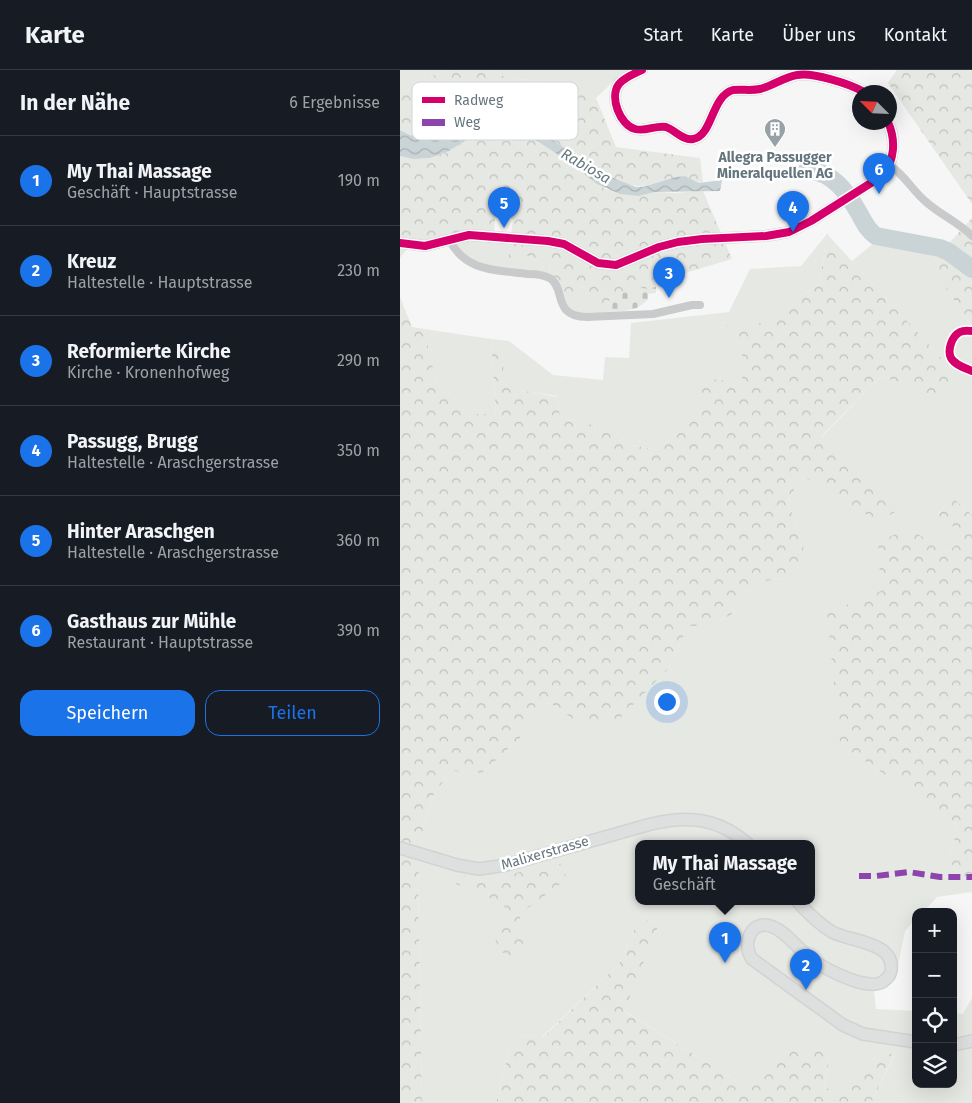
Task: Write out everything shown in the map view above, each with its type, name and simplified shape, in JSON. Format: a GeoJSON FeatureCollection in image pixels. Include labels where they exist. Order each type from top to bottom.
{"type":"FeatureCollection","features":[{"type":"Feature","properties":{"kind":"main road","name":"Malixerstrasse"},"geometry":{"type":"LineString","coordinates":[[400,848],[456,865],[479,869],[506,865],[670,820],[690,819],[716,824],[734,832],[743,840]]}},
{"type":"Feature","properties":{"kind":"main road"},"geometry":{"type":"LineString","coordinates":[[801,905],[814,919],[832,931],[882,949],[891,963],[891,971],[888,978],[882,983],[874,985],[838,974],[815,962],[778,930],[769,925],[758,926],[749,935],[747,945],[752,959],[843,1025],[863,1034],[912,1041]]}},
{"type":"Feature","properties":{"kind":"main road"},"geometry":{"type":"LineString","coordinates":[[957,1044],[972,1041]]}},
{"type":"Feature","properties":{"kind":"street"},"geometry":{"type":"LineString","coordinates":[[642,70],[625,79],[617,87],[616,104],[624,121],[630,127],[637,130],[664,127],[689,139],[696,138],[702,133],[722,97],[728,91],[760,89],[791,76],[803,74],[852,87]]}},
{"type":"Feature","properties":{"kind":"street"},"geometry":{"type":"LineString","coordinates":[[400,244],[425,246],[469,235],[548,240],[564,244],[598,263],[616,265],[659,247],[678,242],[785,233],[865,188],[882,176],[889,165],[894,143],[891,130]]}},
{"type":"Feature","properties":{"kind":"street"},"geometry":{"type":"LineString","coordinates":[[889,165],[899,173],[925,202],[961,226],[972,236]]}},
{"type":"Feature","properties":{"kind":"street"},"geometry":{"type":"LineString","coordinates":[[449,239],[456,252],[472,264],[489,269],[543,276],[551,279],[555,284],[563,306],[570,313],[577,316],[587,318],[653,314],[692,305],[700,305]]}},
{"type":"Feature","properties":{"kind":"street"},"geometry":{"type":"LineString","coordinates":[[972,331],[964,331],[958,334],[950,350],[950,357],[954,362],[972,371]]}},
{"type":"Feature","properties":{"kind":"green space"},"geometry":{"type":"Polygon","coordinates":[[[400,70],[451,70],[412,82],[412,86],[400,97],[400,70]]]}},
{"type":"Feature","properties":{"kind":"green space"},"geometry":{"type":"Polygon","coordinates":[[[451,70],[490,70],[508,78],[550,82],[416,82],[451,70]]]}},
{"type":"Feature","properties":{"kind":"green space"},"geometry":{"type":"Polygon","coordinates":[[[490,70],[631,70],[619,76],[596,98],[578,92],[578,82],[550,82],[508,78],[490,70]]]}},
{"type":"Feature","properties":{"kind":"green space"},"geometry":{"type":"Polygon","coordinates":[[[897,70],[972,70],[972,204],[897,96],[897,85],[889,85],[888,83],[897,70]]]}},
{"type":"Feature","properties":{"kind":"green space"},"geometry":{"type":"Polygon","coordinates":[[[412,86],[412,135],[400,130],[400,97],[412,86]]]}},
{"type":"Feature","properties":{"kind":"green space"},"geometry":{"type":"Polygon","coordinates":[[[578,92],[596,98],[616,147],[700,158],[703,183],[685,176],[674,177],[643,187],[631,185],[606,175],[553,140],[578,140],[578,92]]]}},
{"type":"Feature","properties":{"kind":"green space"},"geometry":{"type":"Polygon","coordinates":[[[467,140],[536,140],[605,189],[639,196],[655,192],[703,191],[732,259],[655,282],[656,287],[612,296],[604,312],[581,286],[565,308],[548,278],[550,267],[528,256],[508,261],[513,219],[495,218],[494,236],[410,245],[400,258],[400,156],[413,159],[430,158],[447,152],[467,140]]]}},
{"type":"Feature","properties":{"kind":"green space"},"geometry":{"type":"Polygon","coordinates":[[[972,218],[972,327],[930,264],[972,218]]]}},
{"type":"Feature","properties":{"kind":"green space"},"geometry":{"type":"Polygon","coordinates":[[[827,234],[819,284],[754,327],[719,325],[742,347],[743,382],[699,415],[658,450],[629,445],[614,430],[560,417],[557,396],[520,390],[504,372],[501,340],[509,341],[553,375],[603,380],[605,357],[629,358],[631,323],[729,312],[750,269],[801,266],[827,234]]]}},
{"type":"Feature","properties":{"kind":"green space"},"geometry":{"type":"Polygon","coordinates":[[[827,234],[953,371],[942,400],[881,376],[821,437],[902,508],[878,522],[803,476],[787,501],[803,539],[804,562],[784,578],[755,583],[732,614],[711,626],[688,626],[668,669],[620,718],[580,724],[550,703],[525,710],[520,738],[482,773],[451,771],[434,794],[423,828],[418,879],[422,1100],[424,1103],[400,1103],[400,297],[412,327],[424,329],[436,381],[472,414],[496,414],[491,339],[501,340],[504,372],[520,390],[557,397],[560,417],[614,430],[629,445],[658,450],[699,415],[698,378],[742,382],[742,347],[718,324],[754,327],[819,284],[827,234]]]}},
{"type":"Feature","properties":{"kind":"green space"},"geometry":{"type":"Polygon","coordinates":[[[885,234],[948,244],[930,264],[972,327],[972,515],[953,499],[938,514],[964,535],[949,552],[907,528],[881,591],[840,744],[958,825],[949,861],[972,888],[972,892],[937,897],[927,908],[912,908],[912,923],[905,931],[895,980],[874,991],[876,1009],[912,1011],[912,1088],[957,1088],[957,1013],[963,1014],[972,998],[972,1103],[871,1103],[894,1056],[882,1050],[839,1091],[824,1089],[829,1060],[788,1047],[763,1080],[740,1083],[623,1010],[659,924],[652,920],[638,922],[619,964],[542,1037],[513,1036],[496,1103],[424,1103],[422,1100],[418,879],[423,828],[434,794],[451,771],[482,773],[520,738],[524,710],[550,703],[580,724],[668,669],[688,626],[711,626],[732,614],[755,583],[784,578],[803,539],[787,501],[803,476],[878,522],[902,508],[821,438],[881,376],[942,400],[953,371],[852,261],[885,234]]]}},
{"type":"Feature","properties":{"kind":"green space"},"geometry":{"type":"Polygon","coordinates":[[[512,237],[513,261],[528,256],[550,267],[548,278],[472,264],[449,239],[512,237]]]}},
{"type":"Feature","properties":{"kind":"green space"},"geometry":{"type":"Polygon","coordinates":[[[581,286],[604,312],[605,316],[587,317],[565,308],[581,286]]]}},
{"type":"Feature","properties":{"kind":"green space"},"geometry":{"type":"Polygon","coordinates":[[[656,287],[656,293],[648,294],[648,300],[637,308],[604,312],[612,296],[641,288],[656,287]]]}},
{"type":"Feature","properties":{"kind":"green space"},"geometry":{"type":"Polygon","coordinates":[[[424,329],[491,339],[496,415],[472,414],[436,381],[424,329]]]}},
{"type":"Feature","properties":{"kind":"green space"},"geometry":{"type":"Polygon","coordinates":[[[953,498],[972,515],[972,888],[949,861],[958,825],[840,744],[827,613],[881,591],[878,543],[907,528],[949,552],[964,535],[938,515],[953,498]]]}},
{"type":"Feature","properties":{"kind":"green space"},"geometry":{"type":"Polygon","coordinates":[[[564,863],[566,880],[525,910],[513,928],[528,944],[520,960],[499,951],[495,938],[507,918],[504,904],[456,884],[458,875],[488,879],[564,863]]]}},
{"type":"Feature","properties":{"kind":"green space"},"geometry":{"type":"Polygon","coordinates":[[[652,920],[659,924],[624,1011],[740,1083],[763,1079],[788,1047],[815,1046],[829,1060],[824,1088],[839,1091],[882,1050],[894,1055],[871,1103],[496,1103],[513,1036],[543,1037],[619,964],[638,922],[652,920]]]}},
{"type":"Feature","properties":{"kind":"water"},"geometry":{"type":"Polygon","coordinates":[[[400,130],[411,135],[412,140],[467,140],[447,152],[430,158],[413,159],[400,156],[400,130]]]}},
{"type":"Feature","properties":{"kind":"water"},"geometry":{"type":"Polygon","coordinates":[[[536,140],[553,140],[606,175],[636,187],[643,187],[675,177],[685,176],[699,183],[722,180],[720,191],[655,192],[639,196],[620,194],[597,184],[569,162],[536,140]]]}},
{"type":"Feature","properties":{"kind":"waterway","name":"Rabiosa"},"geometry":{"type":"LineString","coordinates":[[807,170],[824,175],[838,184],[868,228],[876,236],[940,248],[949,252],[972,269]]}},
{"type":"Feature","properties":{"kind":"marked path"},"geometry":{"type":"LineString","coordinates":[[859,876],[909,872],[940,877],[972,877]]}},
{"type":"Feature","properties":{"kind":"cycle path"},"geometry":{"type":"LineString","coordinates":[[642,70],[624,79],[616,90],[616,103],[625,122],[635,129],[643,130],[666,127],[689,139],[700,136],[705,131],[720,100],[733,90],[760,89],[797,75],[812,75],[831,79],[852,87]]}},
{"type":"Feature","properties":{"kind":"cycle path"},"geometry":{"type":"LineString","coordinates":[[400,243],[425,246],[469,235],[548,241],[564,244],[598,263],[616,265],[659,247],[678,242],[766,236],[789,232],[811,221],[882,176],[892,157],[891,130]]}},
{"type":"Feature","properties":{"kind":"cycle path"},"geometry":{"type":"LineString","coordinates":[[972,331],[963,331],[957,334],[950,347],[950,355],[955,363],[972,371]]}},
{"type":"Feature","properties":{"kind":"place","name":"Allegra Passugger Mineralquellen AG"},"geometry":{"type":"Point","coordinates":[775,148]}},
{"type":"Feature","properties":{"kind":"place","name":"Gasthaus zur Mühle"},"geometry":{"type":"Point","coordinates":[879,194]}},
{"type":"Feature","properties":{"kind":"place","name":"Hinter Araschgen"},"geometry":{"type":"Point","coordinates":[504,228]}},
{"type":"Feature","properties":{"kind":"place","name":"Passugg, Brugg"},"geometry":{"type":"Point","coordinates":[793,232]}},
{"type":"Feature","properties":{"kind":"place","name":"Reformierte Kirche"},"geometry":{"type":"Point","coordinates":[669,298]}},
{"type":"Feature","properties":{"kind":"place","name":"My Thai Massage"},"geometry":{"type":"Point","coordinates":[725,963]}},
{"type":"Feature","properties":{"kind":"place","name":"Kreuz"},"geometry":{"type":"Point","coordinates":[806,990]}}]}
